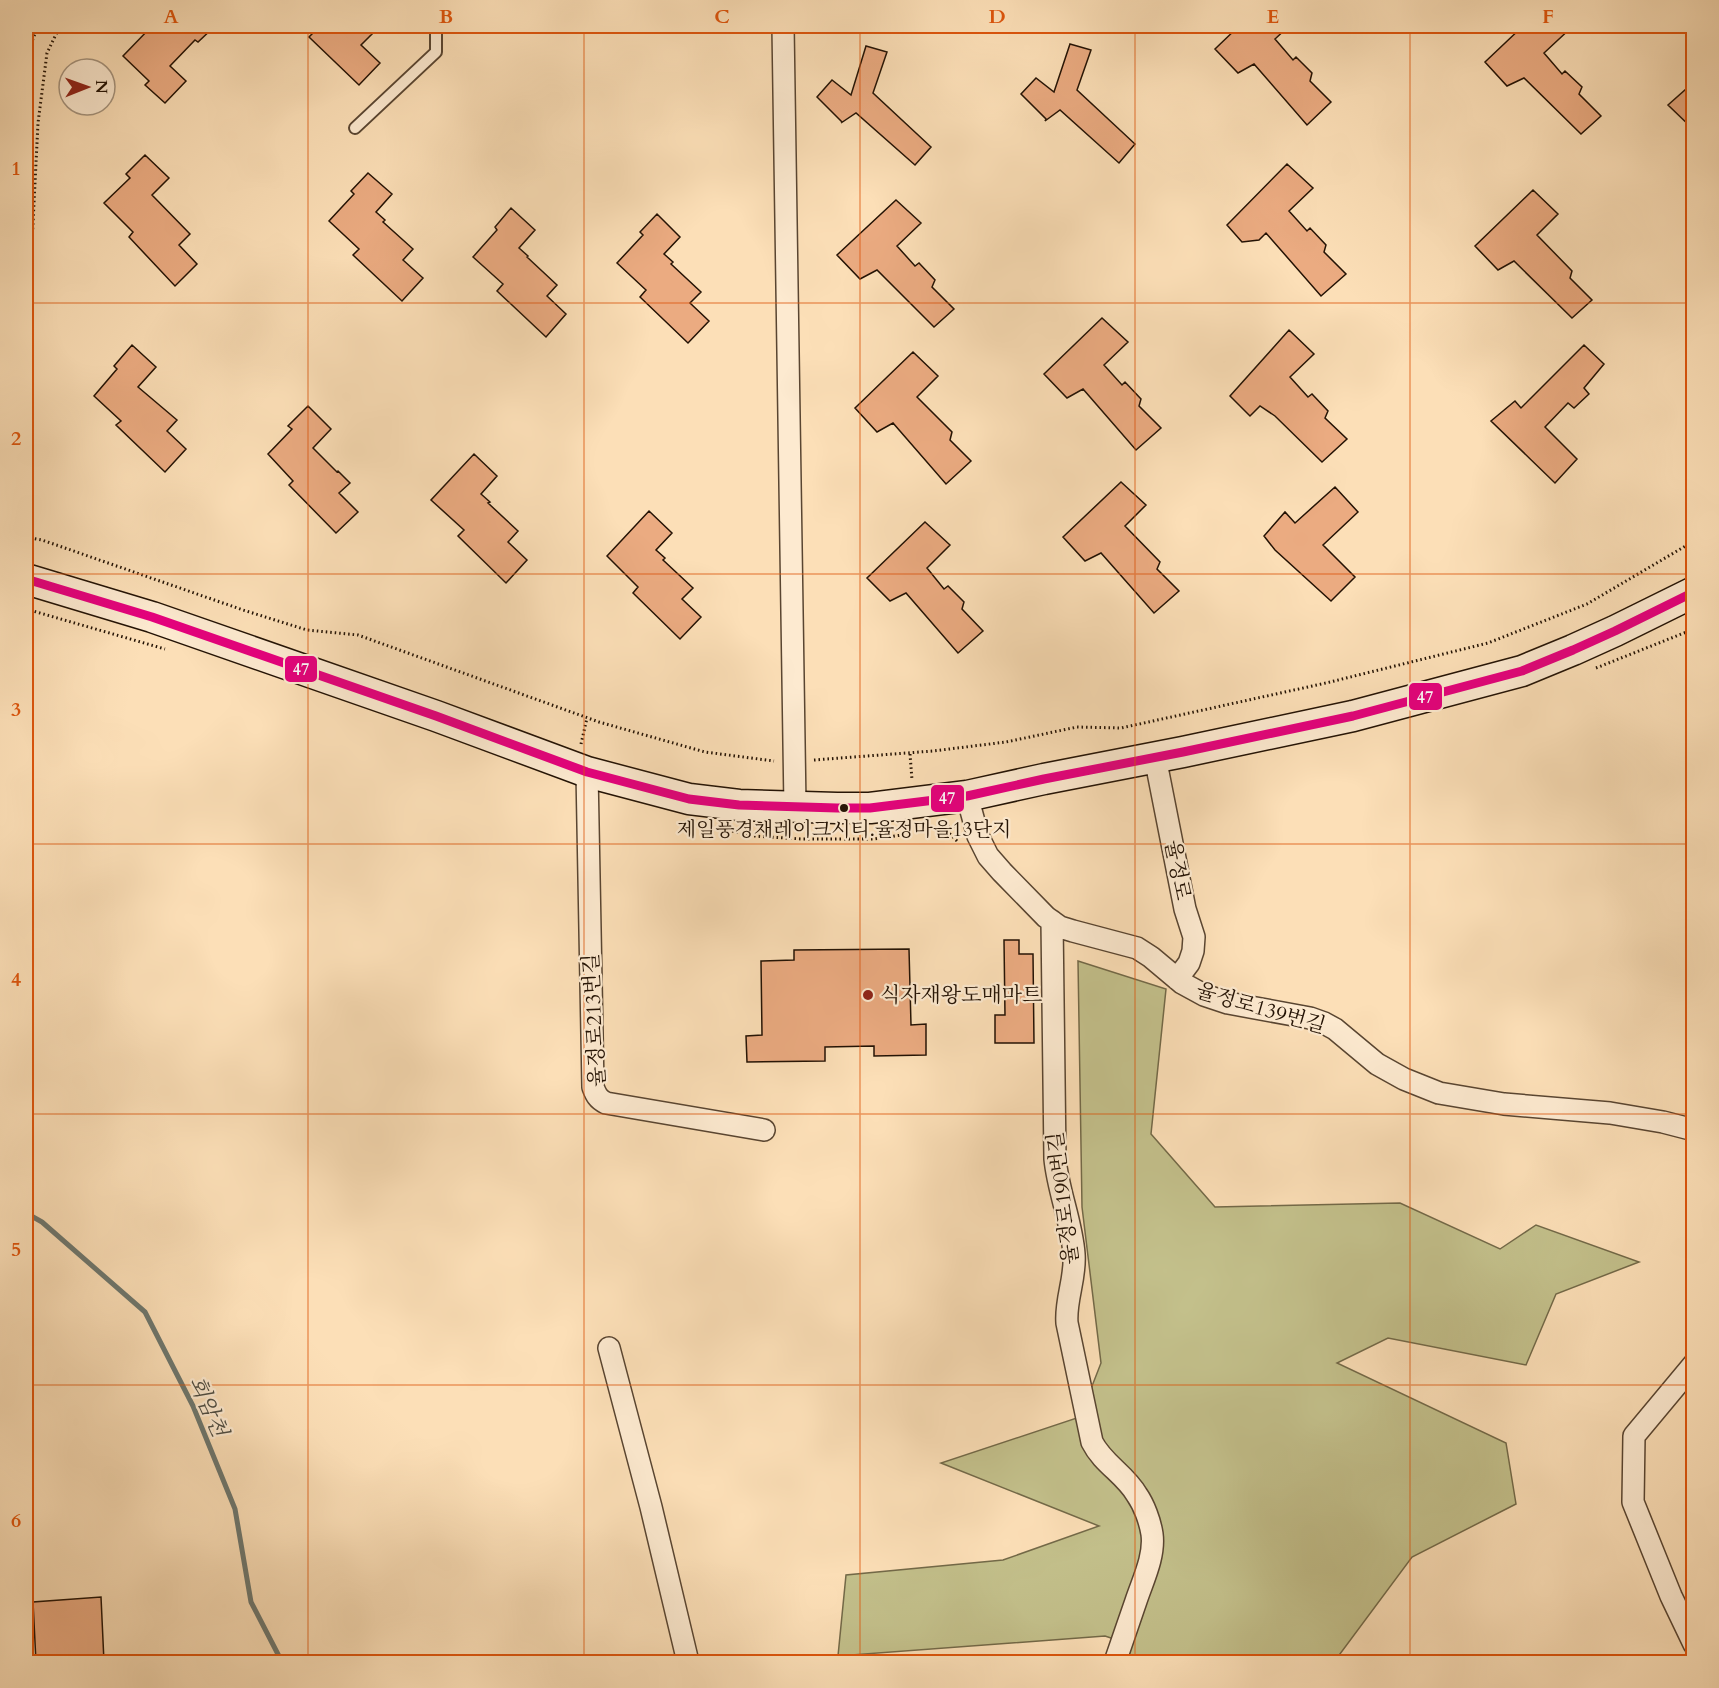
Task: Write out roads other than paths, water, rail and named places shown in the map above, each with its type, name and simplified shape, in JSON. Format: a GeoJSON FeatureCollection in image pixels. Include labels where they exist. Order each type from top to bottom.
{"type":"FeatureCollection","features":[{"type":"Feature","properties":{"kind":"main road"},"geometry":{"type":"LineString","coordinates":[[26,579],[152,617],[436,716],[587,772],[689,799],[733,805],[870,808],[967,796],[1044,778],[1155,758],[1353,716],[1522,670],[1615,631],[1694,592]]}},
{"type":"Feature","properties":{"kind":"street"},"geometry":{"type":"LineString","coordinates":[[783,26],[795,807]]}},
{"type":"Feature","properties":{"kind":"street","name":"율정로"},"geometry":{"type":"LineString","coordinates":[[1155,758],[1185,909],[1194,937],[1190,963],[1177,979]]}},
{"type":"Feature","properties":{"kind":"street","name":"율정로213번길"},"geometry":{"type":"LineString","coordinates":[[587,772],[593,1087],[595,1094],[606,1103],[764,1130]]}},
{"type":"Feature","properties":{"kind":"street","name":"율정로139번길"},"geometry":{"type":"LineString","coordinates":[[967,796],[978,836],[988,856],[1052,921],[1073,932],[1137,948],[1177,979],[1204,995],[1324,1023],[1335,1029],[1377,1064],[1404,1079],[1439,1093],[1504,1104],[1610,1113],[1694,1130]]}},
{"type":"Feature","properties":{"kind":"street","name":"율정로190번길"},"geometry":{"type":"LineString","coordinates":[[1052,921],[1056,1176],[1074,1253],[1066,1311],[1067,1323],[1092,1442],[1098,1453],[1129,1482],[1138,1497],[1152,1534],[1147,1570],[1115,1662]]}},
{"type":"Feature","properties":{"kind":"street"},"geometry":{"type":"LineString","coordinates":[[609,1348],[651,1507],[688,1662]]}},
{"type":"Feature","properties":{"kind":"street"},"geometry":{"type":"LineString","coordinates":[[1694,1364],[1634,1436],[1632,1502],[1671,1596],[1694,1644]]}},
{"type":"Feature","properties":{"kind":"lane"},"geometry":{"type":"LineString","coordinates":[[355,128],[436,52],[436,26]]}},
{"type":"Feature","properties":{"kind":"waterway","name":"회암천"},"geometry":{"type":"LineString","coordinates":[[26,1213],[42,1222],[145,1312],[193,1406],[235,1509],[251,1602],[282,1662]]}},
{"type":"Feature","properties":{"kind":"place","name":"제일풍경채레이크시티.율정마을13단지"},"geometry":{"type":"Point","coordinates":[844,808]}},
{"type":"Feature","properties":{"kind":"place","name":"식자재왕도매마트"},"geometry":{"type":"Point","coordinates":[868,995]}}]}
